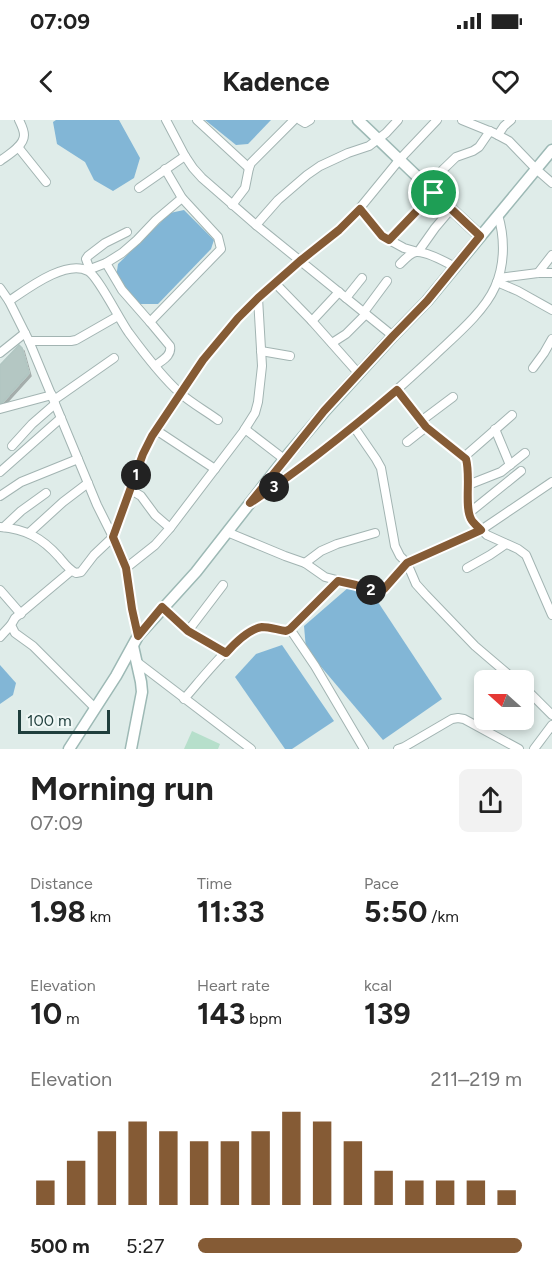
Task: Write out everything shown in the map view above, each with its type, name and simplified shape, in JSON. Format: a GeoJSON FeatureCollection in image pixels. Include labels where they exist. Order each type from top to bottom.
{"type":"FeatureCollection","features":[{"type":"Feature","properties":{"kind":"street"},"geometry":{"type":"LineString","coordinates":[[0,161],[18,147],[24,136],[19,120]]}},
{"type":"Feature","properties":{"kind":"street"},"geometry":{"type":"LineString","coordinates":[[166,120],[184,156],[193,168],[232,205],[393,336]]}},
{"type":"Feature","properties":{"kind":"street"},"geometry":{"type":"LineString","coordinates":[[197,120],[249,168]]}},
{"type":"Feature","properties":{"kind":"street"},"geometry":{"type":"LineString","coordinates":[[232,205],[245,188],[253,160],[294,120]]}},
{"type":"Feature","properties":{"kind":"street"},"geometry":{"type":"LineString","coordinates":[[300,120],[305,123],[310,120]]}},
{"type":"Feature","properties":{"kind":"street"},"geometry":{"type":"LineString","coordinates":[[358,120],[480,236]]}},
{"type":"Feature","properties":{"kind":"street"},"geometry":{"type":"LineString","coordinates":[[256,225],[278,200],[307,175],[320,166],[363,149],[378,140],[398,120]]}},
{"type":"Feature","properties":{"kind":"street"},"geometry":{"type":"LineString","coordinates":[[2,527],[35,535],[47,544],[70,571],[81,572],[94,555],[113,537],[143,454],[180,393],[210,352],[258,298],[339,230],[360,209],[400,159],[437,120]]}},
{"type":"Feature","properties":{"kind":"street"},"geometry":{"type":"LineString","coordinates":[[462,120],[509,141],[552,183]]}},
{"type":"Feature","properties":{"kind":"street"},"geometry":{"type":"LineString","coordinates":[[389,240],[456,157],[479,147],[511,120]]}},
{"type":"Feature","properties":{"kind":"street"},"geometry":{"type":"LineString","coordinates":[[18,147],[46,182]]}},
{"type":"Feature","properties":{"kind":"street"},"geometry":{"type":"LineString","coordinates":[[69,749],[116,676],[138,636],[196,572],[284,459],[358,374],[427,301],[552,150]]}},
{"type":"Feature","properties":{"kind":"street"},"geometry":{"type":"LineString","coordinates":[[139,188],[184,156]]}},
{"type":"Feature","properties":{"kind":"street"},"geometry":{"type":"LineString","coordinates":[[150,322],[221,249],[218,237],[183,198],[165,169]]}},
{"type":"Feature","properties":{"kind":"street"},"geometry":{"type":"LineString","coordinates":[[5,299],[55,273],[74,269],[89,270],[105,263],[130,246],[156,220],[183,198]]}},
{"type":"Feature","properties":{"kind":"street"},"geometry":{"type":"LineString","coordinates":[[360,209],[382,236],[408,249],[455,267]]}},
{"type":"Feature","properties":{"kind":"street"},"geometry":{"type":"LineString","coordinates":[[400,264],[409,255],[418,252],[451,209]]}},
{"type":"Feature","properties":{"kind":"street"},"geometry":{"type":"LineString","coordinates":[[250,503],[312,460],[354,427],[397,390],[474,316],[490,296],[498,280],[503,234],[498,215]]}},
{"type":"Feature","properties":{"kind":"street"},"geometry":{"type":"LineString","coordinates":[[127,232],[105,243],[88,256],[86,259],[89,270],[97,279],[128,333],[155,366],[180,393],[218,420]]}},
{"type":"Feature","properties":{"kind":"street"},"geometry":{"type":"LineString","coordinates":[[538,273],[552,255]]}},
{"type":"Feature","properties":{"kind":"street"},"geometry":{"type":"LineString","coordinates":[[105,263],[122,290],[170,346],[168,356],[155,366]]}},
{"type":"Feature","properties":{"kind":"street"},"geometry":{"type":"LineString","coordinates":[[498,280],[552,273]]}},
{"type":"Feature","properties":{"kind":"street"},"geometry":{"type":"LineString","coordinates":[[346,298],[362,278]]}},
{"type":"Feature","properties":{"kind":"street"},"geometry":{"type":"LineString","coordinates":[[498,280],[552,310]]}},
{"type":"Feature","properties":{"kind":"street"},"geometry":{"type":"LineString","coordinates":[[332,343],[346,334],[365,313],[387,281]]}},
{"type":"Feature","properties":{"kind":"street"},"geometry":{"type":"LineString","coordinates":[[275,283],[358,374]]}},
{"type":"Feature","properties":{"kind":"street"},"geometry":{"type":"LineString","coordinates":[[0,288],[27,337],[97,505],[126,568],[138,636]]}},
{"type":"Feature","properties":{"kind":"street"},"geometry":{"type":"LineString","coordinates":[[312,321],[339,292]]}},
{"type":"Feature","properties":{"kind":"street"},"geometry":{"type":"LineString","coordinates":[[126,568],[155,545],[170,528],[255,413],[262,366],[258,298]]}},
{"type":"Feature","properties":{"kind":"street"},"geometry":{"type":"LineString","coordinates":[[0,353],[27,337],[76,340],[118,316]]}},
{"type":"Feature","properties":{"kind":"street"},"geometry":{"type":"LineString","coordinates":[[532,368],[552,339]]}},
{"type":"Feature","properties":{"kind":"street"},"geometry":{"type":"LineString","coordinates":[[261,351],[290,356]]}},
{"type":"Feature","properties":{"kind":"street"},"geometry":{"type":"LineString","coordinates":[[12,446],[54,400],[114,358]]}},
{"type":"Feature","properties":{"kind":"street"},"geometry":{"type":"LineString","coordinates":[[397,390],[424,424],[464,456],[467,463],[468,507],[471,520],[487,535],[526,555],[552,615]]}},
{"type":"Feature","properties":{"kind":"street"},"geometry":{"type":"LineString","coordinates":[[407,442],[453,397]]}},
{"type":"Feature","properties":{"kind":"street"},"geometry":{"type":"LineString","coordinates":[[0,409],[54,400]]}},
{"type":"Feature","properties":{"kind":"street"},"geometry":{"type":"LineString","coordinates":[[464,456],[512,416]]}},
{"type":"Feature","properties":{"kind":"street"},"geometry":{"type":"LineString","coordinates":[[0,472],[61,418]]}},
{"type":"Feature","properties":{"kind":"street"},"geometry":{"type":"LineString","coordinates":[[354,427],[381,468],[395,546],[407,563],[416,584],[476,646],[503,670]]}},
{"type":"Feature","properties":{"kind":"street"},"geometry":{"type":"LineString","coordinates":[[245,429],[284,459]]}},
{"type":"Feature","properties":{"kind":"street"},"geometry":{"type":"LineString","coordinates":[[495,429],[510,465]]}},
{"type":"Feature","properties":{"kind":"street"},"geometry":{"type":"LineString","coordinates":[[156,430],[215,469]]}},
{"type":"Feature","properties":{"kind":"street"},"geometry":{"type":"LineString","coordinates":[[468,485],[495,475],[525,453]]}},
{"type":"Feature","properties":{"kind":"street"},"geometry":{"type":"LineString","coordinates":[[0,496],[21,482],[78,459]]}},
{"type":"Feature","properties":{"kind":"street"},"geometry":{"type":"LineString","coordinates":[[469,513],[521,471]]}},
{"type":"Feature","properties":{"kind":"street"},"geometry":{"type":"LineString","coordinates":[[227,532],[305,563],[325,577],[378,592],[384,589],[407,563],[481,530],[552,482]]}},
{"type":"Feature","properties":{"kind":"street"},"geometry":{"type":"LineString","coordinates":[[29,533],[88,483]]}},
{"type":"Feature","properties":{"kind":"street"},"geometry":{"type":"LineString","coordinates":[[131,490],[141,496],[155,515],[170,528]]}},
{"type":"Feature","properties":{"kind":"street"},"geometry":{"type":"LineString","coordinates":[[2,527],[46,493]]}},
{"type":"Feature","properties":{"kind":"street"},"geometry":{"type":"LineString","coordinates":[[305,563],[321,551],[337,544],[375,533]]}},
{"type":"Feature","properties":{"kind":"street"},"geometry":{"type":"LineString","coordinates":[[467,568],[506,543]]}},
{"type":"Feature","properties":{"kind":"street"},"geometry":{"type":"LineString","coordinates":[[0,637],[15,618],[70,571]]}},
{"type":"Feature","properties":{"kind":"street"},"geometry":{"type":"LineString","coordinates":[[184,699],[236,643],[261,627],[286,631],[290,629],[338,581]]}},
{"type":"Feature","properties":{"kind":"street"},"geometry":{"type":"LineString","coordinates":[[188,631],[223,585]]}},
{"type":"Feature","properties":{"kind":"street"},"geometry":{"type":"LineString","coordinates":[[0,590],[21,614]]}},
{"type":"Feature","properties":{"kind":"street"},"geometry":{"type":"LineString","coordinates":[[162,607],[188,631],[226,653]]}},
{"type":"Feature","properties":{"kind":"street"},"geometry":{"type":"LineString","coordinates":[[11,625],[15,633],[33,646],[95,708]]}},
{"type":"Feature","properties":{"kind":"street"},"geometry":{"type":"LineString","coordinates":[[290,629],[315,666],[364,749]]}},
{"type":"Feature","properties":{"kind":"street"},"geometry":{"type":"LineString","coordinates":[[131,749],[142,692],[133,646]]}},
{"type":"Feature","properties":{"kind":"street"},"geometry":{"type":"LineString","coordinates":[[137,662],[251,749]]}},
{"type":"Feature","properties":{"kind":"street"},"geometry":{"type":"LineString","coordinates":[[534,697],[552,715]]}},
{"type":"Feature","properties":{"kind":"street"},"geometry":{"type":"LineString","coordinates":[[398,749],[458,717],[519,749]]}},
{"type":"Feature","properties":{"kind":"street"},"geometry":{"type":"LineString","coordinates":[[534,749],[552,725]]}},
{"type":"Feature","properties":{"kind":"green space"},"geometry":{"type":"Polygon","coordinates":[[[192,731],[220,744],[218,749],[184,749],[192,731]]]}},
{"type":"Feature","properties":{"kind":"water"},"geometry":{"type":"Polygon","coordinates":[[[56,120],[119,120],[140,158],[134,178],[113,191],[94,180],[85,162],[57,144],[53,122],[56,120]]]}},
{"type":"Feature","properties":{"kind":"water"},"geometry":{"type":"Polygon","coordinates":[[[205,120],[271,120],[248,144],[236,145],[205,120]]]}},
{"type":"Feature","properties":{"kind":"water"},"geometry":{"type":"Polygon","coordinates":[[[184,210],[214,240],[211,249],[158,304],[137,304],[116,278],[118,264],[170,213],[184,210]]]}},
{"type":"Feature","properties":{"kind":"water"},"geometry":{"type":"Polygon","coordinates":[[[349,587],[374,596],[442,699],[383,740],[306,649],[304,626],[349,587]]]}},
{"type":"Feature","properties":{"kind":"water"},"geometry":{"type":"Polygon","coordinates":[[[282,645],[334,721],[292,749],[285,749],[235,677],[256,654],[282,645]]]}},
{"type":"Feature","properties":{"kind":"water"},"geometry":{"type":"Polygon","coordinates":[[[0,665],[16,683],[13,695],[0,704],[0,665]]]}},
{"type":"Feature","properties":{"kind":"building"},"geometry":{"type":"Polygon","coordinates":[[[19,345],[22,348],[29,373],[0,405],[0,365],[19,345]]]}},
{"type":"Feature","properties":{"kind":"route"},"geometry":{"type":"LineString","coordinates":[[434,193],[480,236],[427,301],[324,411],[250,503],[312,460],[397,390],[426,427],[466,459],[469,477],[469,513],[471,520],[481,530],[407,563],[384,589],[378,592],[338,581],[290,629],[286,631],[261,627],[246,635],[226,653],[188,631],[162,607],[138,636],[126,568],[113,537],[143,454],[180,393],[203,360],[238,318],[360,209],[382,236],[389,240],[434,193]]}}]}
